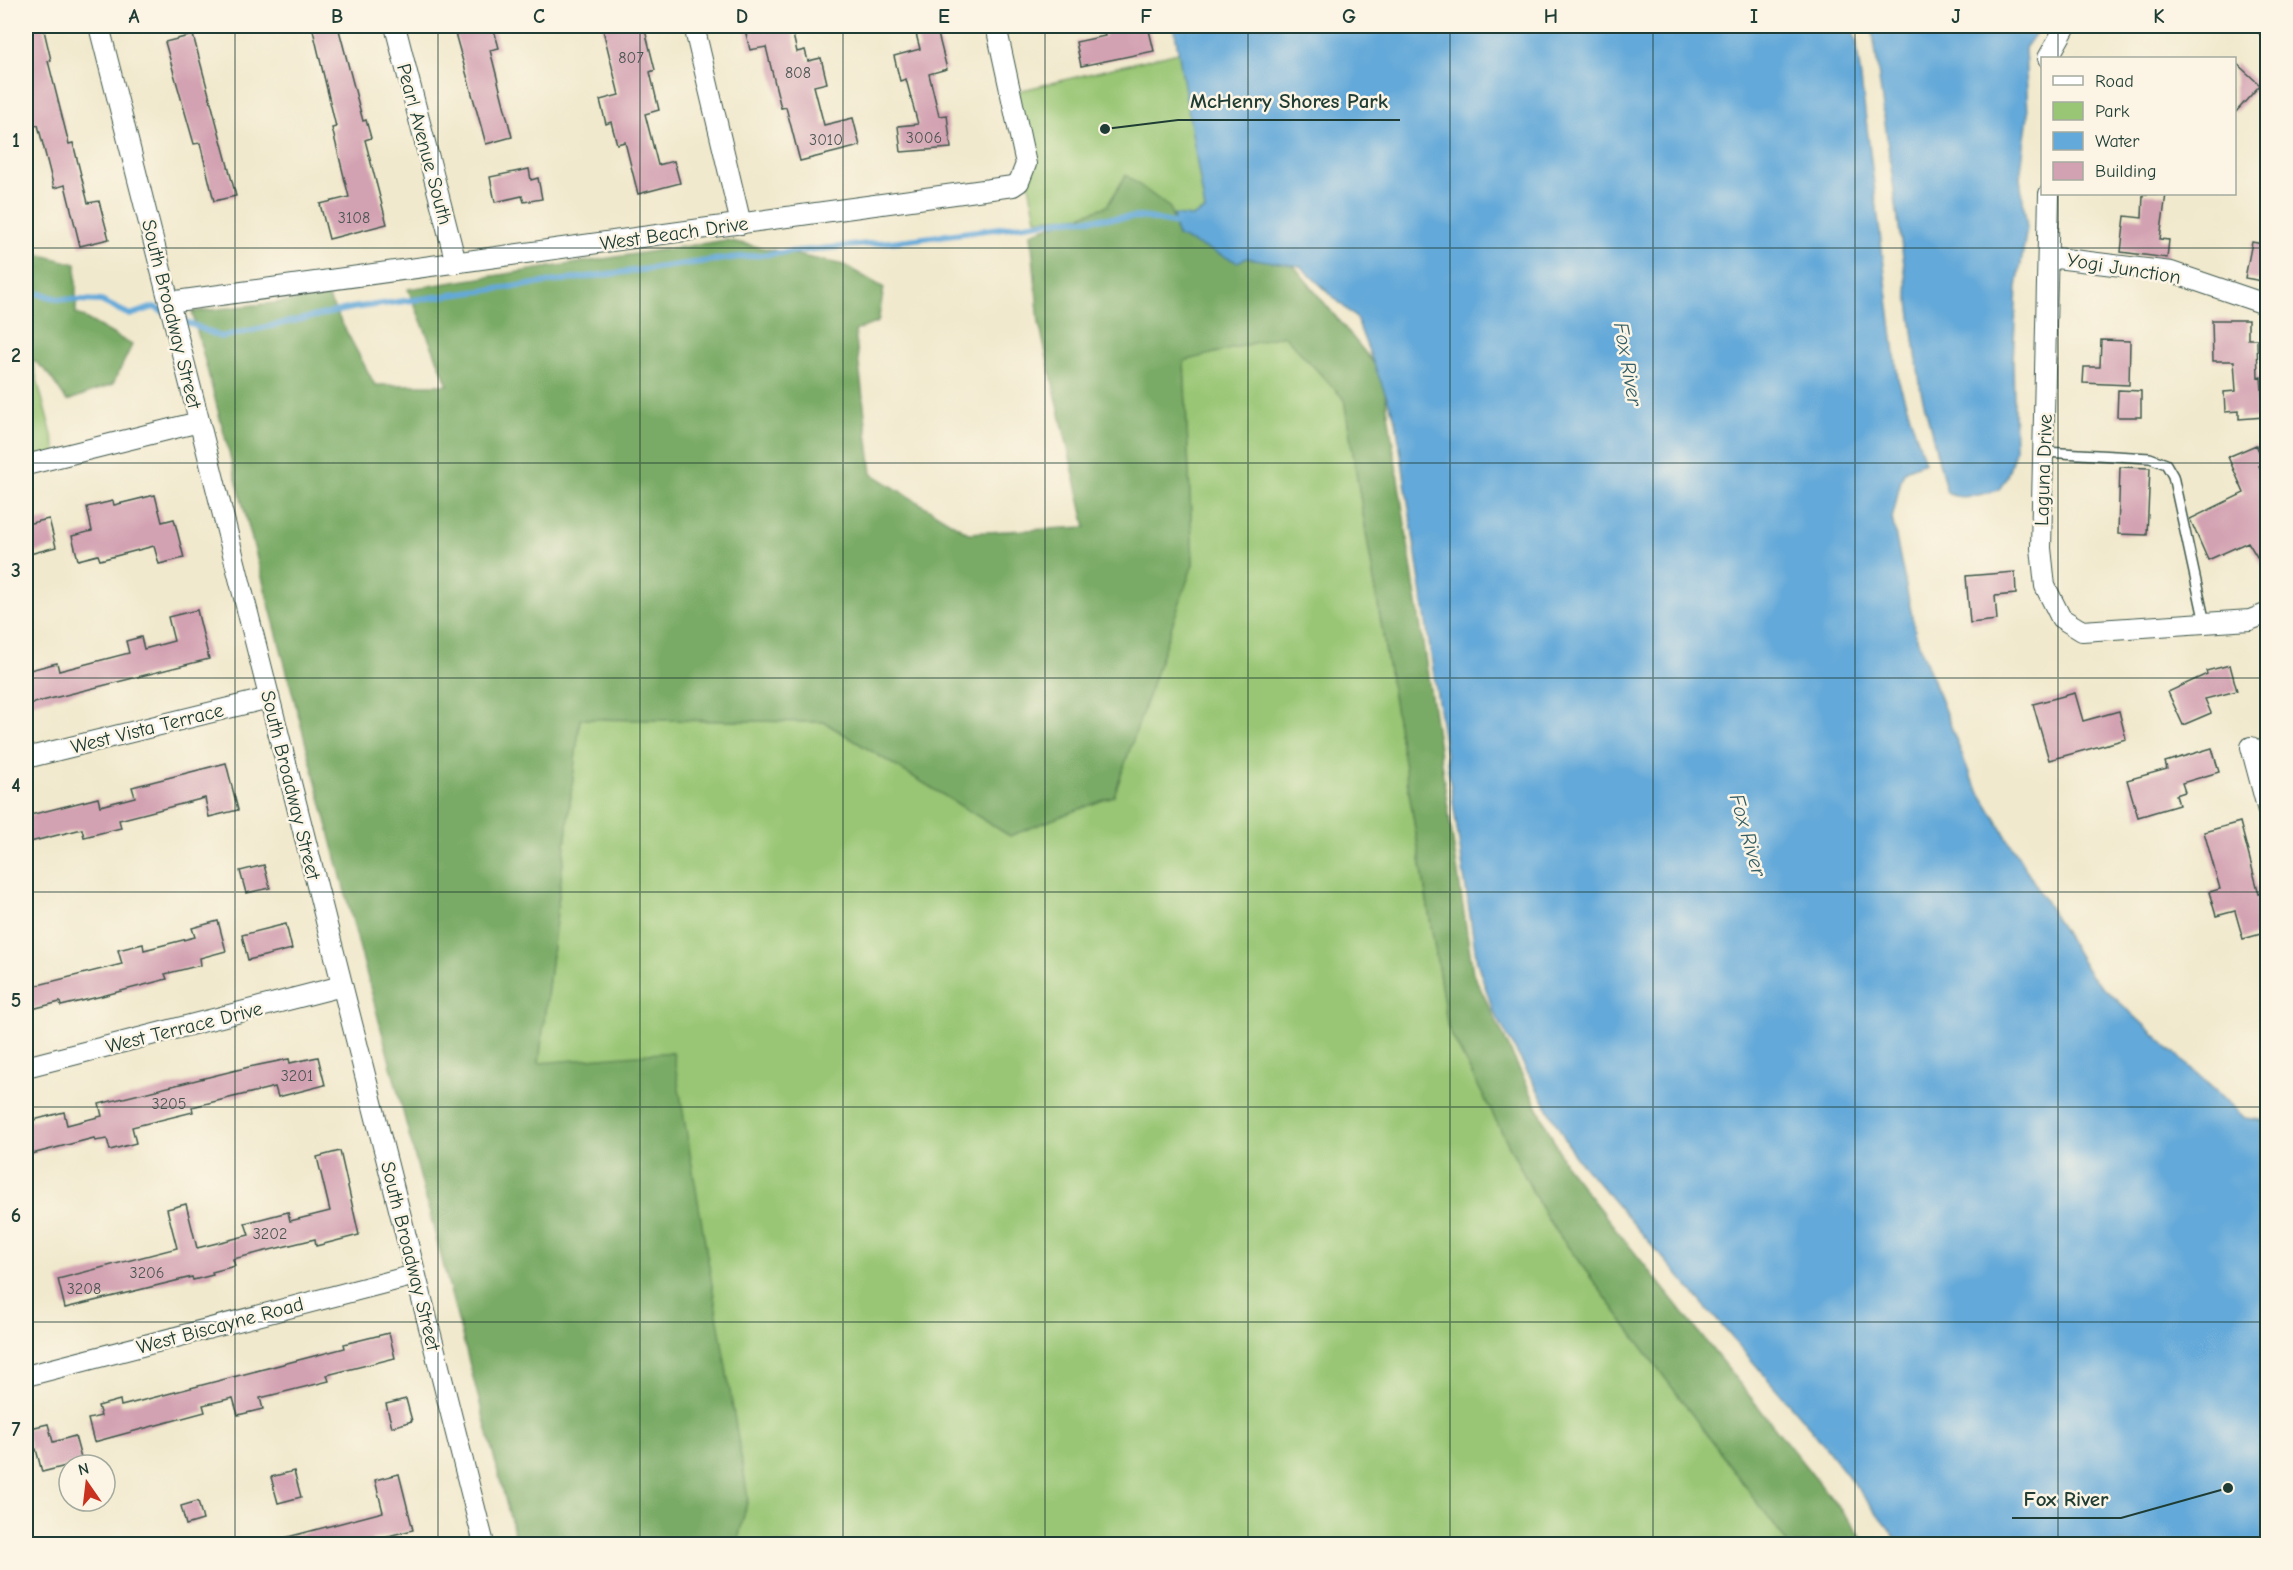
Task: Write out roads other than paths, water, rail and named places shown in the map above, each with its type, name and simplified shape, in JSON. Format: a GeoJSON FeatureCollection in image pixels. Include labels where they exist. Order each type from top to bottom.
{"type":"FeatureCollection","features":[{"type":"Feature","properties":{"kind":"street","name":"South Broadway Street"},"geometry":{"type":"LineString","coordinates":[[99,26],[484,1545]]}},
{"type":"Feature","properties":{"kind":"street","name":"Pearl Avenue South"},"geometry":{"type":"LineString","coordinates":[[395,26],[456,263]]}},
{"type":"Feature","properties":{"kind":"street"},"geometry":{"type":"LineString","coordinates":[[694,26],[741,224]]}},
{"type":"Feature","properties":{"kind":"street","name":"West Beach Drive"},"geometry":{"type":"LineString","coordinates":[[169,302],[1013,186],[1019,182],[1026,164],[996,26]]}},
{"type":"Feature","properties":{"kind":"street"},"geometry":{"type":"LineString","coordinates":[[2049,57],[2066,26]]}},
{"type":"Feature","properties":{"kind":"street","name":"Laguna Drive"},"geometry":{"type":"LineString","coordinates":[[2049,195],[2042,557],[2045,586],[2061,618],[2082,631],[2250,620],[2268,613]]}},
{"type":"Feature","properties":{"kind":"street","name":"Yogi Junction"},"geometry":{"type":"LineString","coordinates":[[2048,257],[2171,272],[2268,304]]}},
{"type":"Feature","properties":{"kind":"street"},"geometry":{"type":"LineString","coordinates":[[26,465],[199,422]]}},
{"type":"Feature","properties":{"kind":"street","name":"West Vista Terrace"},"geometry":{"type":"LineString","coordinates":[[26,758],[269,698]]}},
{"type":"Feature","properties":{"kind":"street"},"geometry":{"type":"LineString","coordinates":[[2251,747],[2268,811]]}},
{"type":"Feature","properties":{"kind":"street","name":"West Terrace Drive"},"geometry":{"type":"LineString","coordinates":[[26,1067],[342,986]]}},
{"type":"Feature","properties":{"kind":"street","name":"West Biscayne Road"},"geometry":{"type":"LineString","coordinates":[[26,1376],[415,1275]]}},
{"type":"Feature","properties":{"kind":"lane"},"geometry":{"type":"LineString","coordinates":[[2044,452],[2150,458],[2166,464],[2173,476],[2205,623]]}},
{"type":"Feature","properties":{"kind":"water"},"geometry":{"type":"Polygon","coordinates":[[[1174,26],[1851,26],[1856,39],[1898,379],[1925,462],[1905,470],[1892,518],[1916,636],[1971,778],[2090,975],[2245,1118],[2267,1121],[2267,1544],[1901,1544],[1812,1430],[1574,1155],[1493,1010],[1477,962],[1396,421],[1356,318],[1300,266],[1247,258],[1237,262],[1177,236],[1173,215],[1192,217],[1205,210],[1174,26]]]}},
{"type":"Feature","properties":{"kind":"water"},"geometry":{"type":"Polygon","coordinates":[[[1872,26],[2041,26],[2025,48],[2028,115],[2020,178],[2027,228],[2017,287],[2013,358],[2015,451],[2007,476],[1999,490],[1966,497],[1947,493],[1921,391],[1872,26]]]}},
{"type":"Feature","properties":{"kind":"waterway"},"geometry":{"type":"LineString","coordinates":[[177,318],[221,337],[352,308],[731,258],[908,240],[1063,220],[1143,217],[1182,225]]}},
{"type":"Feature","properties":{"kind":"waterway"},"geometry":{"type":"LineString","coordinates":[[26,290],[58,299],[101,301],[130,315],[154,307],[168,314]]}},
{"type":"Feature","properties":{"kind":"place","name":"McHenry Shores Park"},"geometry":{"type":"Point","coordinates":[1105,129]}},
{"type":"Feature","properties":{"kind":"place","name":"Fox River"},"geometry":{"type":"Point","coordinates":[2228,1488]}}]}
